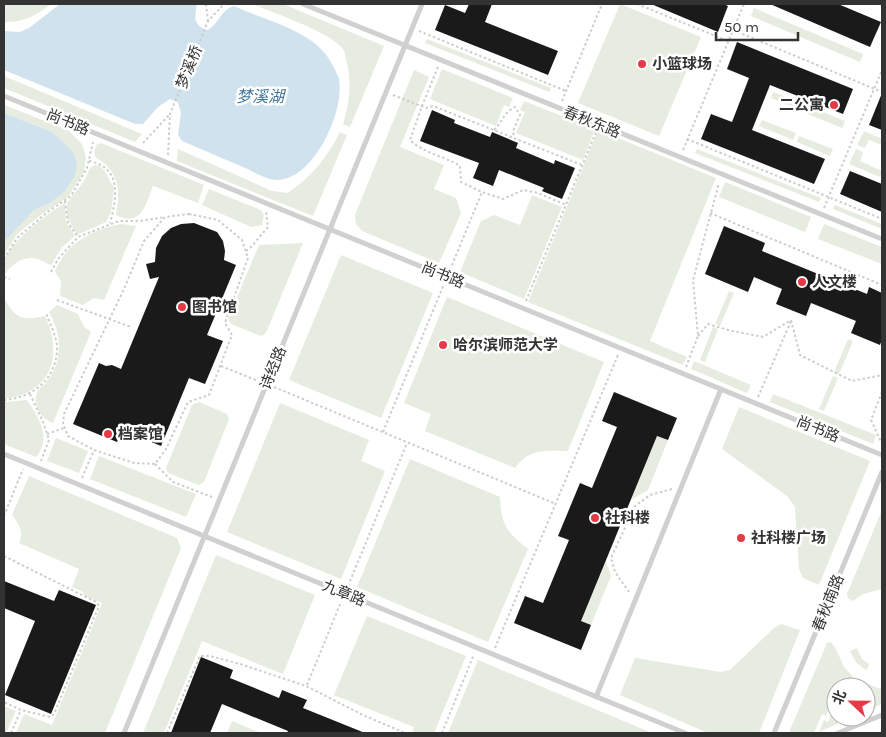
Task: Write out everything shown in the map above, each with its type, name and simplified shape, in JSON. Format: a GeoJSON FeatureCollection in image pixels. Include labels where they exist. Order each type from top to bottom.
{"type":"FeatureCollection","features":[{"type":"Feature","properties":{"kind":"lane","name":"春秋东路"},"geometry":{"type":"LineString","coordinates":[[303,4],[882,239]]}},
{"type":"Feature","properties":{"kind":"lane","name":"诗经路"},"geometry":{"type":"LineString","coordinates":[[124,733],[422,4]]}},
{"type":"Feature","properties":{"kind":"lane","name":"尚书路"},"geometry":{"type":"LineString","coordinates":[[4,96],[882,455]]}},
{"type":"Feature","properties":{"kind":"lane"},"geometry":{"type":"LineString","coordinates":[[596,697],[721,389]]}},
{"type":"Feature","properties":{"kind":"lane","name":"九章路"},"geometry":{"type":"LineString","coordinates":[[4,454],[685,733]]}},
{"type":"Feature","properties":{"kind":"lane","name":"春秋南路"},"geometry":{"type":"LineString","coordinates":[[774,733],[882,472]]}},
{"type":"Feature","properties":{"kind":"lane"},"geometry":{"type":"LineString","coordinates":[[838,733],[882,715]]}},
{"type":"Feature","properties":{"kind":"path"},"geometry":{"type":"LineString","coordinates":[[206,4],[208,21]]}},
{"type":"Feature","properties":{"kind":"path"},"geometry":{"type":"LineString","coordinates":[[208,21],[224,4]]}},
{"type":"Feature","properties":{"kind":"path"},"geometry":{"type":"LineString","coordinates":[[559,108],[602,4]]}},
{"type":"Feature","properties":{"kind":"path"},"geometry":{"type":"LineString","coordinates":[[637,4],[728,41]]}},
{"type":"Feature","properties":{"kind":"path"},"geometry":{"type":"LineString","coordinates":[[680,157],[744,4]]}},
{"type":"Feature","properties":{"kind":"path","name":"梦溪桥"},"geometry":{"type":"LineString","coordinates":[[170,114],[208,21]]}},
{"type":"Feature","properties":{"kind":"path"},"geometry":{"type":"LineString","coordinates":[[412,28],[566,91]]}},
{"type":"Feature","properties":{"kind":"path"},"geometry":{"type":"LineString","coordinates":[[733,30],[882,92]]}},
{"type":"Feature","properties":{"kind":"path"},"geometry":{"type":"LineString","coordinates":[[441,60],[410,140],[416,146],[449,159],[460,166],[461,182],[482,192],[502,199],[523,190],[566,205]]}},
{"type":"Feature","properties":{"kind":"path"},"geometry":{"type":"LineString","coordinates":[[822,215],[882,70]]}},
{"type":"Feature","properties":{"kind":"path"},"geometry":{"type":"LineString","coordinates":[[386,93],[426,108],[433,106],[582,165]]}},
{"type":"Feature","properties":{"kind":"path"},"geometry":{"type":"LineString","coordinates":[[494,130],[507,111],[515,107],[520,115],[513,131],[515,138]]}},
{"type":"Feature","properties":{"kind":"path"},"geometry":{"type":"LineString","coordinates":[[137,150],[170,114]]}},
{"type":"Feature","properties":{"kind":"path"},"geometry":{"type":"LineString","coordinates":[[168,163],[170,114]]}},
{"type":"Feature","properties":{"kind":"path"},"geometry":{"type":"LineString","coordinates":[[523,308],[599,124]]}},
{"type":"Feature","properties":{"kind":"path"},"geometry":{"type":"LineString","coordinates":[[4,259],[17,238],[49,211],[65,201],[78,186],[87,168],[96,134]]}},
{"type":"Feature","properties":{"kind":"path"},"geometry":{"type":"LineString","coordinates":[[688,138],[882,219]]}},
{"type":"Feature","properties":{"kind":"path"},"geometry":{"type":"LineString","coordinates":[[89,161],[98,162],[108,169],[112,177],[115,188],[115,201],[110,224]]}},
{"type":"Feature","properties":{"kind":"path"},"geometry":{"type":"LineString","coordinates":[[698,336],[693,280],[722,174]]}},
{"type":"Feature","properties":{"kind":"path"},"geometry":{"type":"LineString","coordinates":[[383,432],[482,192]]}},
{"type":"Feature","properties":{"kind":"path"},"geometry":{"type":"LineString","coordinates":[[65,201],[68,222],[78,237]]}},
{"type":"Feature","properties":{"kind":"path"},"geometry":{"type":"LineString","coordinates":[[245,252],[252,247],[268,226],[264,202]]}},
{"type":"Feature","properties":{"kind":"path"},"geometry":{"type":"LineString","coordinates":[[710,213],[882,285]]}},
{"type":"Feature","properties":{"kind":"path"},"geometry":{"type":"LineString","coordinates":[[51,272],[58,259],[78,237],[119,220],[140,221],[189,214],[218,220],[242,240],[248,258],[225,323],[232,335],[209,395],[188,402],[166,449],[155,464]]}},
{"type":"Feature","properties":{"kind":"path"},"geometry":{"type":"LineString","coordinates":[[165,217],[144,241],[64,414],[63,423],[68,436],[94,450],[134,463],[155,464],[174,482],[219,500]]}},
{"type":"Feature","properties":{"kind":"path"},"geometry":{"type":"LineString","coordinates":[[4,277],[10,279]]}},
{"type":"Feature","properties":{"kind":"path"},"geometry":{"type":"LineString","coordinates":[[57,300],[131,327]]}},
{"type":"Feature","properties":{"kind":"path"},"geometry":{"type":"LineString","coordinates":[[4,400],[30,394],[41,386],[52,370],[57,351],[54,334],[46,313]]}},
{"type":"Feature","properties":{"kind":"path"},"geometry":{"type":"LineString","coordinates":[[683,373],[698,336],[708,324],[763,337],[792,320]]}},
{"type":"Feature","properties":{"kind":"path"},"geometry":{"type":"LineString","coordinates":[[792,320],[800,355],[852,381],[882,375]]}},
{"type":"Feature","properties":{"kind":"path"},"geometry":{"type":"LineString","coordinates":[[756,404],[792,320]]}},
{"type":"Feature","properties":{"kind":"path"},"geometry":{"type":"LineString","coordinates":[[492,654],[621,348]]}},
{"type":"Feature","properties":{"kind":"path"},"geometry":{"type":"LineString","coordinates":[[220,365],[556,504]]}},
{"type":"Feature","properties":{"kind":"path"},"geometry":{"type":"LineString","coordinates":[[882,392],[870,420],[882,444]]}},
{"type":"Feature","properties":{"kind":"path"},"geometry":{"type":"LineString","coordinates":[[30,394],[49,440],[38,468]]}},
{"type":"Feature","properties":{"kind":"path"},"geometry":{"type":"LineString","coordinates":[[47,434],[65,428]]}},
{"type":"Feature","properties":{"kind":"path"},"geometry":{"type":"LineString","coordinates":[[306,686],[407,442]]}},
{"type":"Feature","properties":{"kind":"path"},"geometry":{"type":"LineString","coordinates":[[80,485],[94,450]]}},
{"type":"Feature","properties":{"kind":"path"},"geometry":{"type":"LineString","coordinates":[[4,516],[25,462]]}},
{"type":"Feature","properties":{"kind":"path"},"geometry":{"type":"LineString","coordinates":[[635,600],[615,572],[611,558],[635,506],[650,495],[682,486]]}},
{"type":"Feature","properties":{"kind":"path"},"geometry":{"type":"LineString","coordinates":[[4,556],[96,602],[99,606],[54,714],[50,717],[21,710],[4,702]]}},
{"type":"Feature","properties":{"kind":"path"},"geometry":{"type":"LineString","coordinates":[[442,733],[476,648]]}},
{"type":"Feature","properties":{"kind":"path"},"geometry":{"type":"LineString","coordinates":[[167,733],[200,656],[210,656],[240,664],[306,686],[363,715],[405,733]]}},
{"type":"Feature","properties":{"kind":"path"},"geometry":{"type":"LineString","coordinates":[[11,733],[21,710]]}},
{"type":"Feature","properties":{"kind":"shaded area"},"geometry":{"type":"Polygon","coordinates":[[[4,4],[51,4],[29,18],[4,22],[4,4]]]}},
{"type":"Feature","properties":{"kind":"shaded area"},"geometry":{"type":"Polygon","coordinates":[[[252,4],[283,4],[384,46],[350,127],[343,124],[349,100],[350,83],[343,49],[336,42],[314,30],[252,4]]]}},
{"type":"Feature","properties":{"kind":"shaded area","name":"小篮球场"},"geometry":{"type":"Polygon","coordinates":[[[620,4],[701,37],[659,136],[578,103],[620,4]]]}},
{"type":"Feature","properties":{"kind":"shaded area"},"geometry":{"type":"Polygon","coordinates":[[[754,8],[863,54],[860,62],[751,16],[754,8]]]}},
{"type":"Feature","properties":{"kind":"shaded area"},"geometry":{"type":"Polygon","coordinates":[[[427,39],[551,88],[549,92],[425,43],[427,39]]]}},
{"type":"Feature","properties":{"kind":"shaded area"},"geometry":{"type":"Polygon","coordinates":[[[442,69],[513,98],[509,107],[504,105],[496,126],[430,99],[442,69]]]}},
{"type":"Feature","properties":{"kind":"shaded area"},"geometry":{"type":"Polygon","coordinates":[[[414,70],[429,77],[400,147],[444,165],[434,189],[456,198],[461,213],[439,263],[362,231],[356,224],[355,215],[414,70]]]}},
{"type":"Feature","properties":{"kind":"shaded area"},"geometry":{"type":"Polygon","coordinates":[[[4,76],[142,134],[135,142],[4,88],[4,76]]]}},
{"type":"Feature","properties":{"kind":"shaded area"},"geometry":{"type":"Polygon","coordinates":[[[773,92],[807,105],[804,112],[771,98],[773,92]]]}},
{"type":"Feature","properties":{"kind":"shaded area"},"geometry":{"type":"Polygon","coordinates":[[[524,101],[595,129],[583,160],[516,133],[525,112],[520,110],[524,101]]]}},
{"type":"Feature","properties":{"kind":"shaded area"},"geometry":{"type":"Polygon","coordinates":[[[4,105],[68,130],[82,144],[86,157],[84,172],[68,197],[42,214],[17,234],[4,255],[4,242],[6,239],[34,210],[50,203],[52,132],[4,113],[4,105]]]}},
{"type":"Feature","properties":{"kind":"shaded area"},"geometry":{"type":"Polygon","coordinates":[[[811,107],[845,121],[842,128],[808,114],[811,107]]]}},
{"type":"Feature","properties":{"kind":"shaded area"},"geometry":{"type":"Polygon","coordinates":[[[762,120],[796,133],[793,140],[759,126],[762,120]]]}},
{"type":"Feature","properties":{"kind":"shaded area"},"geometry":{"type":"Polygon","coordinates":[[[598,130],[716,178],[650,341],[687,357],[683,365],[528,302],[598,130]]]}},
{"type":"Feature","properties":{"kind":"shaded area"},"geometry":{"type":"Polygon","coordinates":[[[864,131],[882,139],[882,145],[869,140],[865,148],[857,145],[864,131]]]}},
{"type":"Feature","properties":{"kind":"shaded area"},"geometry":{"type":"Polygon","coordinates":[[[340,132],[347,135],[313,216],[177,161],[178,149],[272,191],[288,193],[318,166],[340,132]]]}},
{"type":"Feature","properties":{"kind":"shaded area"},"geometry":{"type":"Polygon","coordinates":[[[799,136],[833,149],[830,156],[797,142],[799,136]]]}},
{"type":"Feature","properties":{"kind":"shaded area"},"geometry":{"type":"Polygon","coordinates":[[[101,143],[204,185],[198,203],[153,186],[145,207],[137,216],[124,218],[116,215],[118,192],[116,180],[106,165],[96,158],[94,152],[97,144],[101,143]]]}},
{"type":"Feature","properties":{"kind":"shaded area"},"geometry":{"type":"Polygon","coordinates":[[[697,149],[821,198],[819,202],[695,153],[697,149]]]}},
{"type":"Feature","properties":{"kind":"shaded area"},"geometry":{"type":"Polygon","coordinates":[[[856,149],[863,152],[860,161],[882,171],[880,177],[849,164],[856,149]]]}},
{"type":"Feature","properties":{"kind":"shaded area"},"geometry":{"type":"Polygon","coordinates":[[[99,165],[104,170],[114,188],[111,212],[106,222],[77,235],[67,217],[67,203],[84,181],[90,168],[99,165]]]}},
{"type":"Feature","properties":{"kind":"shaded area"},"geometry":{"type":"Polygon","coordinates":[[[725,182],[811,217],[805,232],[719,197],[725,182]]]}},
{"type":"Feature","properties":{"kind":"shaded area"},"geometry":{"type":"Polygon","coordinates":[[[209,189],[261,210],[264,215],[262,225],[251,227],[202,205],[209,189]]]}},
{"type":"Feature","properties":{"kind":"shaded area"},"geometry":{"type":"Polygon","coordinates":[[[532,195],[562,207],[524,299],[460,272],[481,221],[494,215],[520,225],[532,195]]]}},
{"type":"Feature","properties":{"kind":"shaded area"},"geometry":{"type":"Polygon","coordinates":[[[65,203],[66,222],[75,236],[62,247],[51,265],[35,258],[30,258],[16,263],[5,274],[4,261],[13,246],[40,221],[65,203]]]}},
{"type":"Feature","properties":{"kind":"shaded area"},"geometry":{"type":"Polygon","coordinates":[[[835,205],[882,224],[882,229],[833,209],[835,205]]]}},
{"type":"Feature","properties":{"kind":"shaded area"},"geometry":{"type":"Polygon","coordinates":[[[122,224],[136,226],[104,300],[94,298],[83,305],[60,296],[61,281],[55,272],[66,253],[73,245],[91,234],[122,224]]]}},
{"type":"Feature","properties":{"kind":"shaded area"},"geometry":{"type":"Polygon","coordinates":[[[824,224],[882,247],[882,264],[818,239],[824,224]]]}},
{"type":"Feature","properties":{"kind":"shaded area"},"geometry":{"type":"Polygon","coordinates":[[[303,243],[266,333],[261,336],[231,324],[228,319],[259,245],[303,243]]]}},
{"type":"Feature","properties":{"kind":"shaded area"},"geometry":{"type":"Polygon","coordinates":[[[341,255],[433,293],[381,418],[289,380],[341,255]]]}},
{"type":"Feature","properties":{"kind":"shaded area"},"geometry":{"type":"Polygon","coordinates":[[[729,291],[734,293],[720,326],[715,324],[729,291]]]}},
{"type":"Feature","properties":{"kind":"shaded area"},"geometry":{"type":"Polygon","coordinates":[[[447,297],[604,362],[568,451],[538,452],[526,457],[515,468],[425,431],[431,414],[404,403],[447,297]]]}},
{"type":"Feature","properties":{"kind":"shaded area"},"geometry":{"type":"Polygon","coordinates":[[[4,298],[12,310],[20,317],[45,316],[51,331],[53,359],[43,381],[33,389],[20,395],[4,399],[4,298]]]}},
{"type":"Feature","properties":{"kind":"shaded area"},"geometry":{"type":"Polygon","coordinates":[[[57,305],[78,314],[84,327],[91,332],[53,423],[39,411],[36,398],[38,390],[45,384],[55,368],[57,360],[59,351],[58,334],[49,312],[57,305]]]}},
{"type":"Feature","properties":{"kind":"shaded area"},"geometry":{"type":"Polygon","coordinates":[[[713,327],[718,329],[705,362],[700,360],[713,327]]]}},
{"type":"Feature","properties":{"kind":"shaded area"},"geometry":{"type":"Polygon","coordinates":[[[848,339],[853,341],[839,374],[834,372],[848,339]]]}},
{"type":"Feature","properties":{"kind":"shaded area"},"geometry":{"type":"Polygon","coordinates":[[[694,361],[751,385],[747,393],[691,369],[694,361]]]}},
{"type":"Feature","properties":{"kind":"shaded area"},"geometry":{"type":"Polygon","coordinates":[[[833,376],[838,378],[824,411],[819,409],[833,376]]]}},
{"type":"Feature","properties":{"kind":"shaded area"},"geometry":{"type":"Polygon","coordinates":[[[773,394],[876,435],[873,444],[770,402],[773,394]]]}},
{"type":"Feature","properties":{"kind":"shaded area"},"geometry":{"type":"Polygon","coordinates":[[[27,400],[42,428],[43,443],[36,457],[4,444],[4,402],[27,400]]]}},
{"type":"Feature","properties":{"kind":"shaded area"},"geometry":{"type":"Polygon","coordinates":[[[199,402],[227,414],[229,419],[204,482],[199,485],[168,473],[166,468],[192,405],[199,402]]]}},
{"type":"Feature","properties":{"kind":"shaded area"},"geometry":{"type":"Polygon","coordinates":[[[280,403],[369,440],[361,461],[385,471],[341,579],[227,532],[280,403]]]}},
{"type":"Feature","properties":{"kind":"shaded area"},"geometry":{"type":"Polygon","coordinates":[[[739,407],[870,461],[819,585],[803,578],[799,569],[795,507],[787,496],[722,449],[739,407]]]}},
{"type":"Feature","properties":{"kind":"shaded area"},"geometry":{"type":"Polygon","coordinates":[[[657,436],[668,440],[648,490],[631,500],[657,436]]]}},
{"type":"Feature","properties":{"kind":"shaded area"},"geometry":{"type":"Polygon","coordinates":[[[56,438],[88,451],[79,473],[47,461],[56,438]]]}},
{"type":"Feature","properties":{"kind":"shaded area"},"geometry":{"type":"Polygon","coordinates":[[[99,456],[196,494],[186,517],[90,479],[99,456]]]}},
{"type":"Feature","properties":{"kind":"shaded area"},"geometry":{"type":"Polygon","coordinates":[[[410,459],[500,497],[503,521],[506,527],[514,538],[528,549],[488,642],[357,587],[410,459]]]}},
{"type":"Feature","properties":{"kind":"shaded area"},"geometry":{"type":"Polygon","coordinates":[[[29,476],[177,538],[181,548],[105,733],[16,733],[24,714],[52,725],[102,603],[84,596],[83,592],[72,587],[79,569],[19,543],[20,528],[12,515],[29,476]]]}},
{"type":"Feature","properties":{"kind":"shaded area"},"geometry":{"type":"Polygon","coordinates":[[[882,510],[882,589],[863,594],[853,601],[848,598],[847,594],[882,510]]]}},
{"type":"Feature","properties":{"kind":"shaded area"},"geometry":{"type":"Polygon","coordinates":[[[216,555],[315,595],[283,674],[202,641],[164,733],[143,733],[216,555]]]}},
{"type":"Feature","properties":{"kind":"shaded area"},"geometry":{"type":"Polygon","coordinates":[[[606,561],[611,576],[591,625],[581,621],[606,561]]]}},
{"type":"Feature","properties":{"kind":"shaded area"},"geometry":{"type":"Polygon","coordinates":[[[367,616],[466,656],[434,733],[412,733],[414,727],[334,695],[367,616]]]}},
{"type":"Feature","properties":{"kind":"shaded area"},"geometry":{"type":"Polygon","coordinates":[[[781,624],[800,630],[759,733],[708,733],[620,695],[635,658],[721,672],[730,670],[774,628],[781,624]]]}},
{"type":"Feature","properties":{"kind":"shaded area"},"geometry":{"type":"Polygon","coordinates":[[[831,642],[844,667],[853,677],[826,677],[826,716],[822,714],[814,733],[790,733],[790,730],[827,643],[831,642]]]}},
{"type":"Feature","properties":{"kind":"shaded area"},"geometry":{"type":"Polygon","coordinates":[[[857,648],[862,659],[869,664],[867,670],[861,667],[850,651],[857,648]]]}},
{"type":"Feature","properties":{"kind":"shaded area"},"geometry":{"type":"Polygon","coordinates":[[[478,660],[652,733],[448,733],[478,660]]]}},
{"type":"Feature","properties":{"kind":"shaded area"},"geometry":{"type":"Polygon","coordinates":[[[876,687],[882,689],[882,704],[876,707],[876,687]]]}},
{"type":"Feature","properties":{"kind":"shaded area"},"geometry":{"type":"Polygon","coordinates":[[[4,706],[16,711],[6,733],[4,733],[4,706]]]}},
{"type":"Feature","properties":{"kind":"shaded area"},"geometry":{"type":"Polygon","coordinates":[[[824,720],[826,721],[826,727],[830,727],[819,732],[824,720]]]}},
{"type":"Feature","properties":{"kind":"shaded area"},"geometry":{"type":"Polygon","coordinates":[[[232,721],[261,733],[227,733],[232,721]]]}},
{"type":"Feature","properties":{"kind":"water","name":"梦溪湖"},"geometry":{"type":"Polygon","coordinates":[[[60,4],[197,4],[195,16],[197,23],[207,30],[229,8],[234,6],[297,32],[319,47],[327,56],[339,79],[340,93],[337,108],[324,142],[303,169],[291,177],[273,180],[182,141],[178,135],[181,113],[178,102],[170,99],[158,107],[143,124],[135,124],[4,70],[4,31],[20,32],[29,28],[60,4]]]}},
{"type":"Feature","properties":{"kind":"water"},"geometry":{"type":"Polygon","coordinates":[[[4,113],[52,132],[74,153],[77,165],[74,177],[64,192],[50,203],[34,210],[4,242],[4,113]]]}},
{"type":"Feature","properties":{"kind":"building"},"geometry":{"type":"Polygon","coordinates":[[[469,4],[492,4],[485,22],[558,51],[548,75],[435,30],[445,5],[465,13],[469,4]]]}},
{"type":"Feature","properties":{"kind":"building"},"geometry":{"type":"Polygon","coordinates":[[[651,4],[723,4],[728,6],[718,32],[651,4]]]}},
{"type":"Feature","properties":{"kind":"building"},"geometry":{"type":"Polygon","coordinates":[[[770,4],[838,4],[881,22],[870,47],[770,4]]]}},
{"type":"Feature","properties":{"kind":"building","name":"二公寓"},"geometry":{"type":"Polygon","coordinates":[[[737,42],[853,89],[843,114],[770,85],[752,130],[825,159],[814,184],[701,139],[711,114],[732,122],[749,78],[727,69],[737,42]]]}},
{"type":"Feature","properties":{"kind":"building"},"geometry":{"type":"Polygon","coordinates":[[[882,93],[882,130],[869,125],[882,93]]]}},
{"type":"Feature","properties":{"kind":"building"},"geometry":{"type":"Polygon","coordinates":[[[432,110],[455,120],[454,123],[490,137],[492,132],[518,143],[516,148],[554,164],[555,160],[575,168],[562,199],[542,191],[544,188],[499,170],[493,186],[473,178],[479,163],[420,141],[432,110]]]}},
{"type":"Feature","properties":{"kind":"building"},"geometry":{"type":"Polygon","coordinates":[[[850,171],[882,184],[882,212],[840,194],[850,171]]]}},
{"type":"Feature","properties":{"kind":"building","name":"图书馆"},"geometry":{"type":"Polygon","coordinates":[[[194,223],[217,232],[223,241],[224,260],[236,265],[207,335],[223,341],[205,384],[189,378],[161,446],[122,430],[117,442],[73,424],[99,363],[121,369],[159,277],[150,279],[146,264],[155,262],[156,248],[162,236],[171,228],[181,224],[194,223]]]}},
{"type":"Feature","properties":{"kind":"building","name":"人文楼"},"geometry":{"type":"Polygon","coordinates":[[[724,226],[765,243],[762,251],[867,294],[869,287],[882,293],[882,339],[880,345],[851,333],[856,321],[811,303],[806,316],[776,304],[782,289],[754,277],[748,292],[705,274],[724,226]]]}},
{"type":"Feature","properties":{"kind":"building","name":"社科楼"},"geometry":{"type":"Polygon","coordinates":[[[614,392],[677,418],[668,440],[657,436],[581,621],[591,625],[581,650],[514,623],[525,596],[543,603],[569,540],[558,536],[580,483],[592,488],[617,427],[602,421],[614,392]]]}},
{"type":"Feature","properties":{"kind":"building"},"geometry":{"type":"Polygon","coordinates":[[[4,581],[54,601],[59,590],[96,605],[51,714],[5,695],[35,621],[4,608],[4,581]]]}},
{"type":"Feature","properties":{"kind":"building"},"geometry":{"type":"Polygon","coordinates":[[[201,657],[233,670],[230,678],[279,698],[282,690],[307,700],[303,708],[365,733],[287,733],[288,731],[222,704],[210,733],[171,733],[201,657]]]}},
{"type":"Feature","properties":{"kind":"place","name":"小篮球场"},"geometry":{"type":"Point","coordinates":[642,64]}},
{"type":"Feature","properties":{"kind":"place","name":"二公寓"},"geometry":{"type":"Point","coordinates":[834,105]}},
{"type":"Feature","properties":{"kind":"place","name":"人文楼"},"geometry":{"type":"Point","coordinates":[802,282]}},
{"type":"Feature","properties":{"kind":"place","name":"图书馆"},"geometry":{"type":"Point","coordinates":[182,307]}},
{"type":"Feature","properties":{"kind":"place","name":"哈尔滨师范大学"},"geometry":{"type":"Point","coordinates":[443,345]}},
{"type":"Feature","properties":{"kind":"place","name":"档案馆"},"geometry":{"type":"Point","coordinates":[108,434]}},
{"type":"Feature","properties":{"kind":"place","name":"社科楼"},"geometry":{"type":"Point","coordinates":[595,518]}},
{"type":"Feature","properties":{"kind":"place","name":"社科楼广场"},"geometry":{"type":"Point","coordinates":[741,538]}}]}
